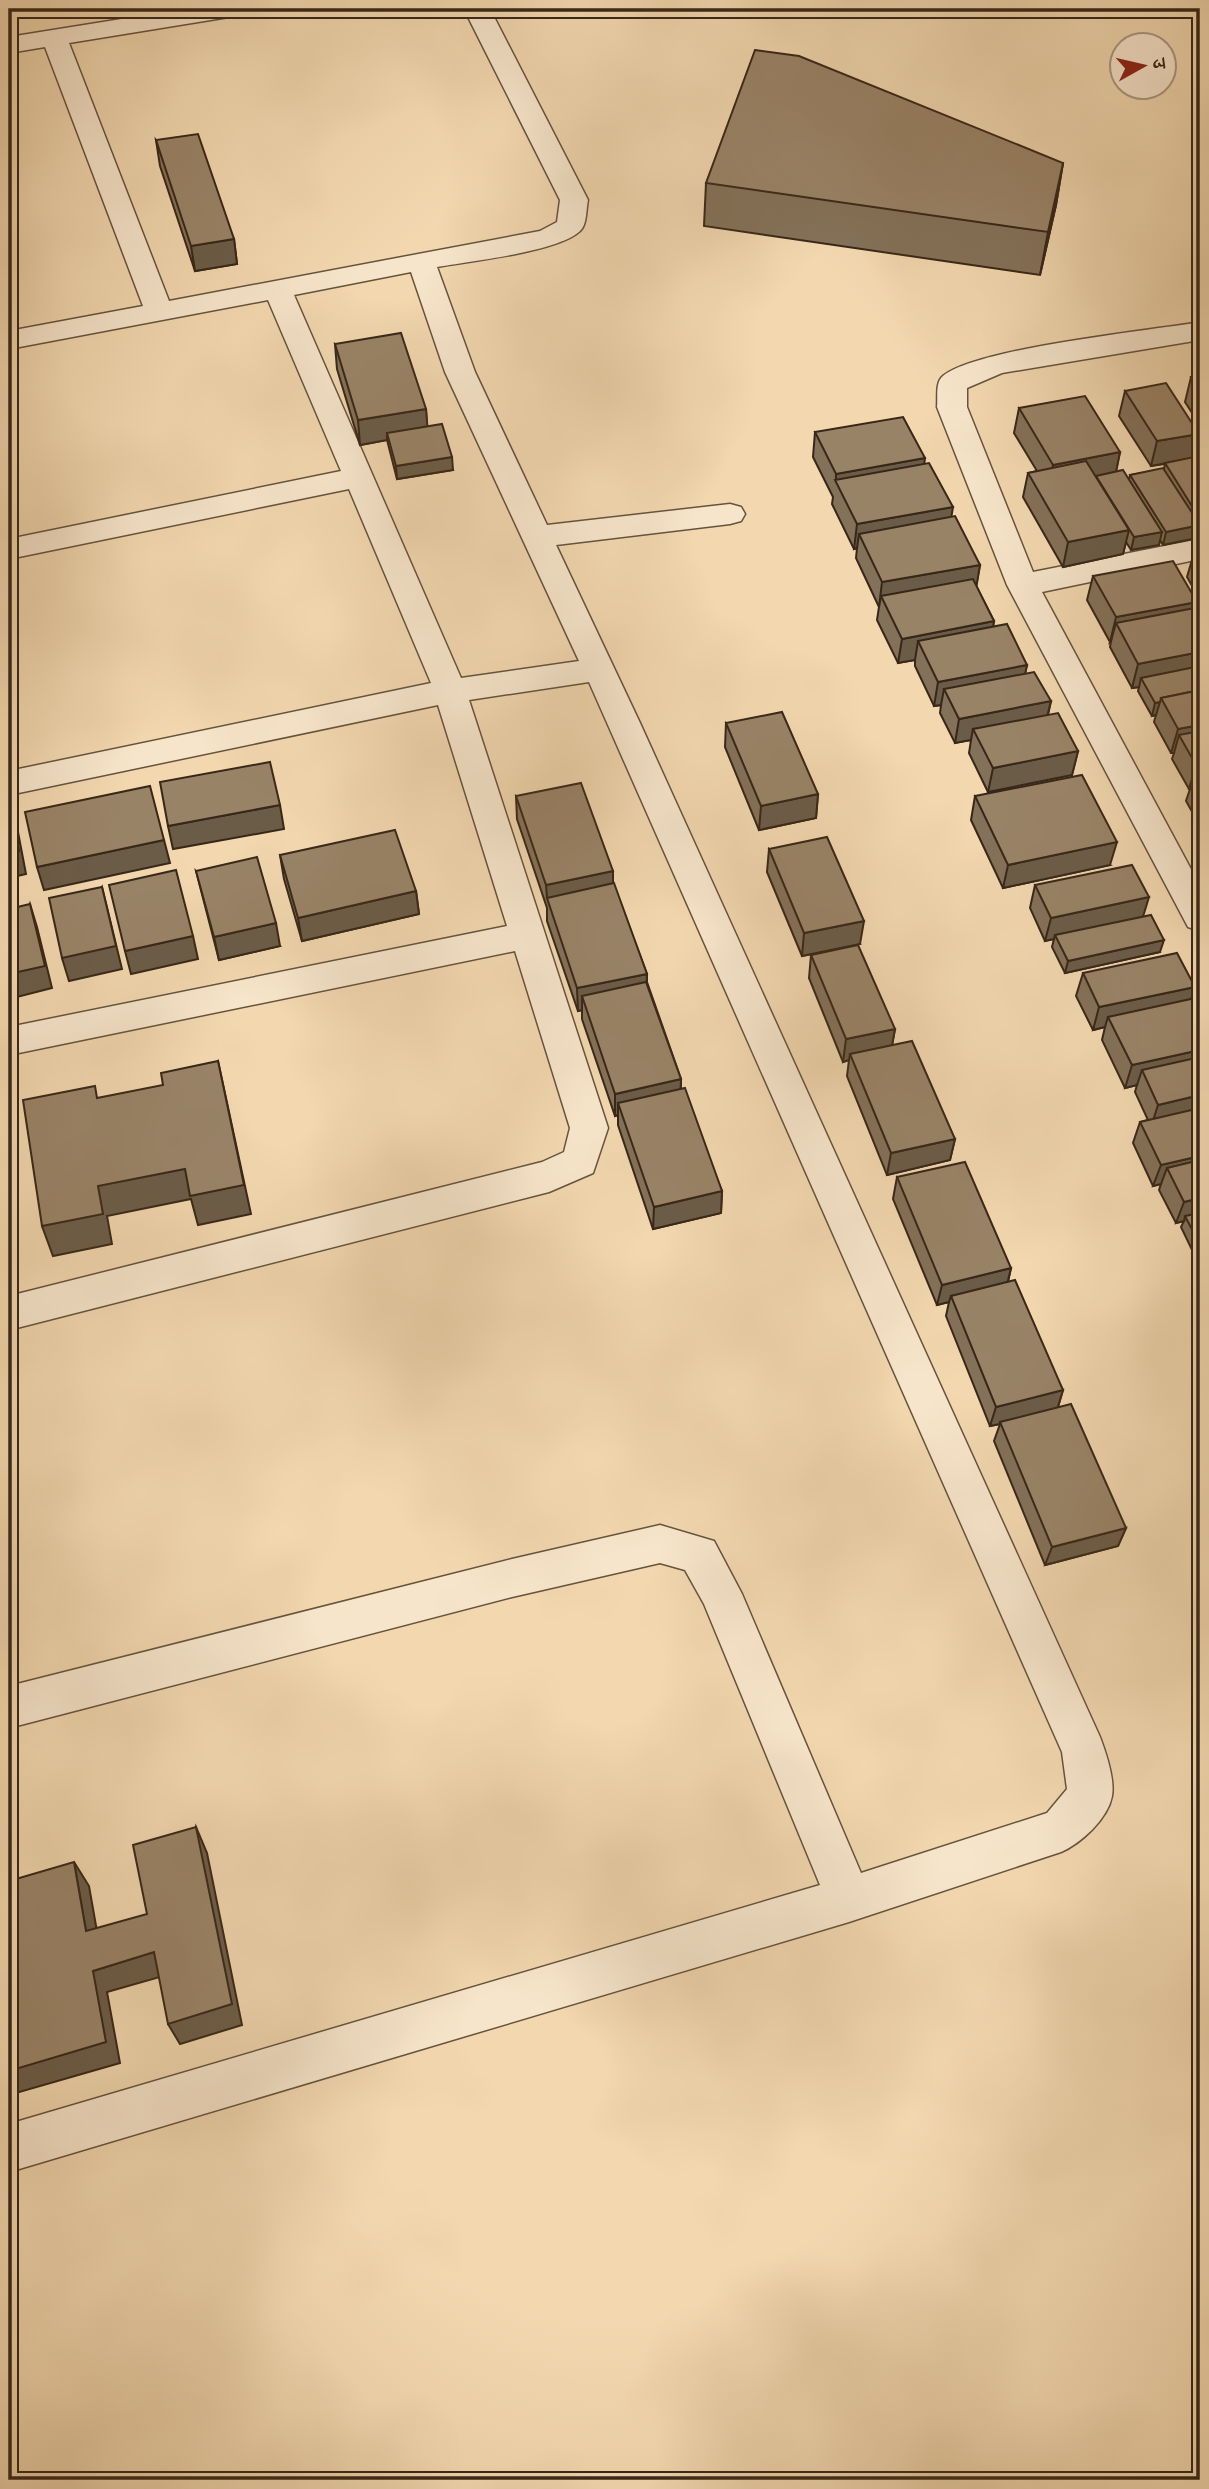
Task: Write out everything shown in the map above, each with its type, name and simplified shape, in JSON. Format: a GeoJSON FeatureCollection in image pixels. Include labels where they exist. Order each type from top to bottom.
{"type":"FeatureCollection","features":[{"type":"Feature","properties":{"kind":"street"},"geometry":{"type":"LineString","coordinates":[[9,46],[229,9]]}},
{"type":"Feature","properties":{"kind":"street"},"geometry":{"type":"LineString","coordinates":[[9,341],[277,287],[548,238],[570,226],[574,200],[477,9]]}},
{"type":"Feature","properties":{"kind":"street"},"geometry":{"type":"LineString","coordinates":[[54,37],[159,311]]}},
{"type":"Feature","properties":{"kind":"street"},"geometry":{"type":"LineString","coordinates":[[9,2148],[849,1899],[1061,1830],[1090,1796],[1084,1752],[599,669],[460,372],[421,261]]}},
{"type":"Feature","properties":{"kind":"street"},"geometry":{"type":"LineString","coordinates":[[9,1313],[549,1176],[580,1162],[589,1128],[450,691],[356,478],[277,287]]}},
{"type":"Feature","properties":{"kind":"street"},"geometry":{"type":"LineString","coordinates":[[1200,331],[995,365],[953,383],[952,407],[1023,585],[1200,918]]}},
{"type":"Feature","properties":{"kind":"street"},"geometry":{"type":"LineString","coordinates":[[9,549],[356,478]]}},
{"type":"Feature","properties":{"kind":"street"},"geometry":{"type":"LineString","coordinates":[[537,537],[730,514]]}},
{"type":"Feature","properties":{"kind":"street"},"geometry":{"type":"LineString","coordinates":[[1023,585],[1200,549]]}},
{"type":"Feature","properties":{"kind":"street"},"geometry":{"type":"LineString","coordinates":[[9,783],[450,691],[599,669]]}},
{"type":"Feature","properties":{"kind":"street"},"geometry":{"type":"LineString","coordinates":[[9,1041],[527,935]]}},
{"type":"Feature","properties":{"kind":"street"},"geometry":{"type":"LineString","coordinates":[[9,1707],[498,1581],[660,1544],[699,1554],[721,1594],[849,1899]]}},
{"type":"Feature","properties":{"kind":"building"},"geometry":{"type":"Polygon","coordinates":[[[755,50],[799,56],[1063,163],[1048,232],[706,183],[755,50]]]}},
{"type":"Feature","properties":{"kind":"building"},"geometry":{"type":"Polygon","coordinates":[[[198,134],[234,239],[191,246],[156,140],[198,134]]]}},
{"type":"Feature","properties":{"kind":"building"},"geometry":{"type":"Polygon","coordinates":[[[401,333],[426,409],[358,420],[335,344],[401,333]]]}},
{"type":"Feature","properties":{"kind":"building"},"geometry":{"type":"Polygon","coordinates":[[[1200,375],[1200,390],[1191,377],[1200,375]]]}},
{"type":"Feature","properties":{"kind":"building"},"geometry":{"type":"Polygon","coordinates":[[[1166,383],[1199,434],[1157,441],[1125,391],[1166,383]]]}},
{"type":"Feature","properties":{"kind":"building"},"geometry":{"type":"Polygon","coordinates":[[[1085,396],[1120,452],[1053,465],[1019,408],[1085,396]]]}},
{"type":"Feature","properties":{"kind":"building"},"geometry":{"type":"Polygon","coordinates":[[[903,417],[925,458],[836,474],[815,432],[903,417]]]}},
{"type":"Feature","properties":{"kind":"building"},"geometry":{"type":"Polygon","coordinates":[[[442,424],[452,457],[396,466],[387,433],[442,424]]]}},
{"type":"Feature","properties":{"kind":"building"},"geometry":{"type":"Polygon","coordinates":[[[1194,457],[1200,467],[1200,519],[1165,463],[1194,457]]]}},
{"type":"Feature","properties":{"kind":"building"},"geometry":{"type":"Polygon","coordinates":[[[1086,461],[1129,530],[1068,542],[1028,473],[1086,461]]]}},
{"type":"Feature","properties":{"kind":"building"},"geometry":{"type":"Polygon","coordinates":[[[929,463],[953,507],[857,524],[835,480],[929,463]]]}},
{"type":"Feature","properties":{"kind":"building"},"geometry":{"type":"Polygon","coordinates":[[[1163,468],[1200,525],[1166,532],[1130,475],[1163,468]]]}},
{"type":"Feature","properties":{"kind":"building"},"geometry":{"type":"Polygon","coordinates":[[[1123,470],[1162,532],[1134,537],[1096,476],[1123,470]]]}},
{"type":"Feature","properties":{"kind":"building"},"geometry":{"type":"Polygon","coordinates":[[[955,516],[980,565],[882,582],[859,534],[955,516]]]}},
{"type":"Feature","properties":{"kind":"building"},"geometry":{"type":"Polygon","coordinates":[[[1200,551],[1200,564],[1194,553],[1200,551]]]}},
{"type":"Feature","properties":{"kind":"building"},"geometry":{"type":"Polygon","coordinates":[[[1173,561],[1197,602],[1116,617],[1093,576],[1173,561]]]}},
{"type":"Feature","properties":{"kind":"building"},"geometry":{"type":"Polygon","coordinates":[[[973,579],[994,621],[902,639],[881,596],[973,579]]]}},
{"type":"Feature","properties":{"kind":"building"},"geometry":{"type":"Polygon","coordinates":[[[1200,607],[1200,652],[1138,664],[1116,623],[1200,607]]]}},
{"type":"Feature","properties":{"kind":"building"},"geometry":{"type":"Polygon","coordinates":[[[1007,624],[1027,665],[938,682],[918,641],[1007,624]]]}},
{"type":"Feature","properties":{"kind":"building"},"geometry":{"type":"Polygon","coordinates":[[[1200,666],[1200,690],[1161,698],[1160,702],[1155,703],[1141,678],[1200,666]]]}},
{"type":"Feature","properties":{"kind":"building"},"geometry":{"type":"Polygon","coordinates":[[[1034,672],[1051,701],[959,719],[944,689],[1034,672]]]}},
{"type":"Feature","properties":{"kind":"building"},"geometry":{"type":"Polygon","coordinates":[[[1200,690],[1200,725],[1178,729],[1161,698],[1200,690]]]}},
{"type":"Feature","properties":{"kind":"building"},"geometry":{"type":"Polygon","coordinates":[[[782,712],[818,794],[761,806],[726,723],[782,712]]]}},
{"type":"Feature","properties":{"kind":"building"},"geometry":{"type":"Polygon","coordinates":[[[1058,713],[1078,751],[993,768],[973,729],[1058,713]]]}},
{"type":"Feature","properties":{"kind":"building"},"geometry":{"type":"Polygon","coordinates":[[[1200,731],[1200,764],[1196,765],[1179,735],[1200,731]]]}},
{"type":"Feature","properties":{"kind":"building"},"geometry":{"type":"Polygon","coordinates":[[[270,762],[280,805],[168,826],[160,782],[270,762]]]}},
{"type":"Feature","properties":{"kind":"building"},"geometry":{"type":"Polygon","coordinates":[[[1082,775],[1117,842],[1008,865],[975,796],[1082,775]]]}},
{"type":"Feature","properties":{"kind":"building"},"geometry":{"type":"Polygon","coordinates":[[[1200,775],[1200,789],[1193,777],[1200,775]]]}},
{"type":"Feature","properties":{"kind":"building"},"geometry":{"type":"Polygon","coordinates":[[[581,783],[613,871],[546,885],[516,796],[581,783]]]}},
{"type":"Feature","properties":{"kind":"building"},"geometry":{"type":"Polygon","coordinates":[[[150,786],[164,840],[37,867],[25,812],[150,786]]]}},
{"type":"Feature","properties":{"kind":"building"},"geometry":{"type":"Polygon","coordinates":[[[9,809],[19,851],[9,853],[9,809]]]}},
{"type":"Feature","properties":{"kind":"building"},"geometry":{"type":"Polygon","coordinates":[[[395,830],[416,891],[298,918],[280,855],[395,830]]]}},
{"type":"Feature","properties":{"kind":"building"},"geometry":{"type":"Polygon","coordinates":[[[827,837],[864,921],[804,933],[769,849],[827,837]]]}},
{"type":"Feature","properties":{"kind":"building"},"geometry":{"type":"Polygon","coordinates":[[[257,857],[276,923],[214,937],[196,871],[257,857]]]}},
{"type":"Feature","properties":{"kind":"building"},"geometry":{"type":"Polygon","coordinates":[[[1132,865],[1149,897],[1051,918],[1035,885],[1132,865]]]}},
{"type":"Feature","properties":{"kind":"building"},"geometry":{"type":"Polygon","coordinates":[[[176,870],[193,936],[125,951],[109,885],[176,870]]]}},
{"type":"Feature","properties":{"kind":"building"},"geometry":{"type":"Polygon","coordinates":[[[614,883],[647,974],[577,988],[547,898],[614,883]]]}},
{"type":"Feature","properties":{"kind":"building"},"geometry":{"type":"Polygon","coordinates":[[[102,887],[116,946],[62,958],[49,898],[102,887]]]}},
{"type":"Feature","properties":{"kind":"building"},"geometry":{"type":"Polygon","coordinates":[[[30,904],[45,966],[9,974],[9,909],[30,904]]]}},
{"type":"Feature","properties":{"kind":"building"},"geometry":{"type":"Polygon","coordinates":[[[1151,915],[1164,940],[1068,961],[1055,935],[1151,915]]]}},
{"type":"Feature","properties":{"kind":"building"},"geometry":{"type":"Polygon","coordinates":[[[858,945],[895,1029],[846,1039],[811,955],[858,945]]]}},
{"type":"Feature","properties":{"kind":"building"},"geometry":{"type":"Polygon","coordinates":[[[1177,953],[1195,987],[1099,1007],[1083,973],[1177,953]]]}},
{"type":"Feature","properties":{"kind":"building"},"geometry":{"type":"Polygon","coordinates":[[[646,982],[681,1079],[615,1094],[582,996],[646,982]]]}},
{"type":"Feature","properties":{"kind":"building"},"geometry":{"type":"Polygon","coordinates":[[[1200,997],[1200,1050],[1132,1065],[1108,1017],[1200,997]]]}},
{"type":"Feature","properties":{"kind":"building"},"geometry":{"type":"Polygon","coordinates":[[[912,1041],[955,1139],[891,1153],[850,1054],[912,1041]]]}},
{"type":"Feature","properties":{"kind":"building"},"geometry":{"type":"Polygon","coordinates":[[[1200,1057],[1200,1095],[1158,1105],[1142,1070],[1200,1057]]]}},
{"type":"Feature","properties":{"kind":"building"},"geometry":{"type":"Polygon","coordinates":[[[218,1061],[244,1185],[190,1196],[185,1169],[98,1186],[103,1214],[42,1226],[23,1100],[95,1086],[97,1098],[163,1085],[161,1073],[218,1061]]]}},
{"type":"Feature","properties":{"kind":"building"},"geometry":{"type":"Polygon","coordinates":[[[685,1088],[722,1191],[654,1207],[618,1103],[685,1088]]]}},
{"type":"Feature","properties":{"kind":"building"},"geometry":{"type":"Polygon","coordinates":[[[1200,1108],[1200,1156],[1161,1165],[1140,1122],[1200,1108]]]}},
{"type":"Feature","properties":{"kind":"building"},"geometry":{"type":"Polygon","coordinates":[[[1200,1160],[1200,1198],[1184,1202],[1167,1168],[1200,1160]]]}},
{"type":"Feature","properties":{"kind":"building"},"geometry":{"type":"Polygon","coordinates":[[[965,1162],[1011,1268],[942,1285],[897,1177],[965,1162]]]}},
{"type":"Feature","properties":{"kind":"building"},"geometry":{"type":"Polygon","coordinates":[[[1200,1213],[1200,1245],[1185,1216],[1200,1213]]]}},
{"type":"Feature","properties":{"kind":"building"},"geometry":{"type":"Polygon","coordinates":[[[1015,1280],[1063,1390],[996,1407],[951,1296],[1015,1280]]]}},
{"type":"Feature","properties":{"kind":"building"},"geometry":{"type":"Polygon","coordinates":[[[1071,1404],[1126,1528],[1052,1547],[1000,1422],[1071,1404]]]}},
{"type":"Feature","properties":{"kind":"building"},"geometry":{"type":"Polygon","coordinates":[[[196,1827],[232,2004],[168,2024],[154,1952],[93,1971],[106,2042],[9,2071],[9,1881],[74,1862],[86,1931],[147,1914],[133,1845],[196,1827]]]}}]}
